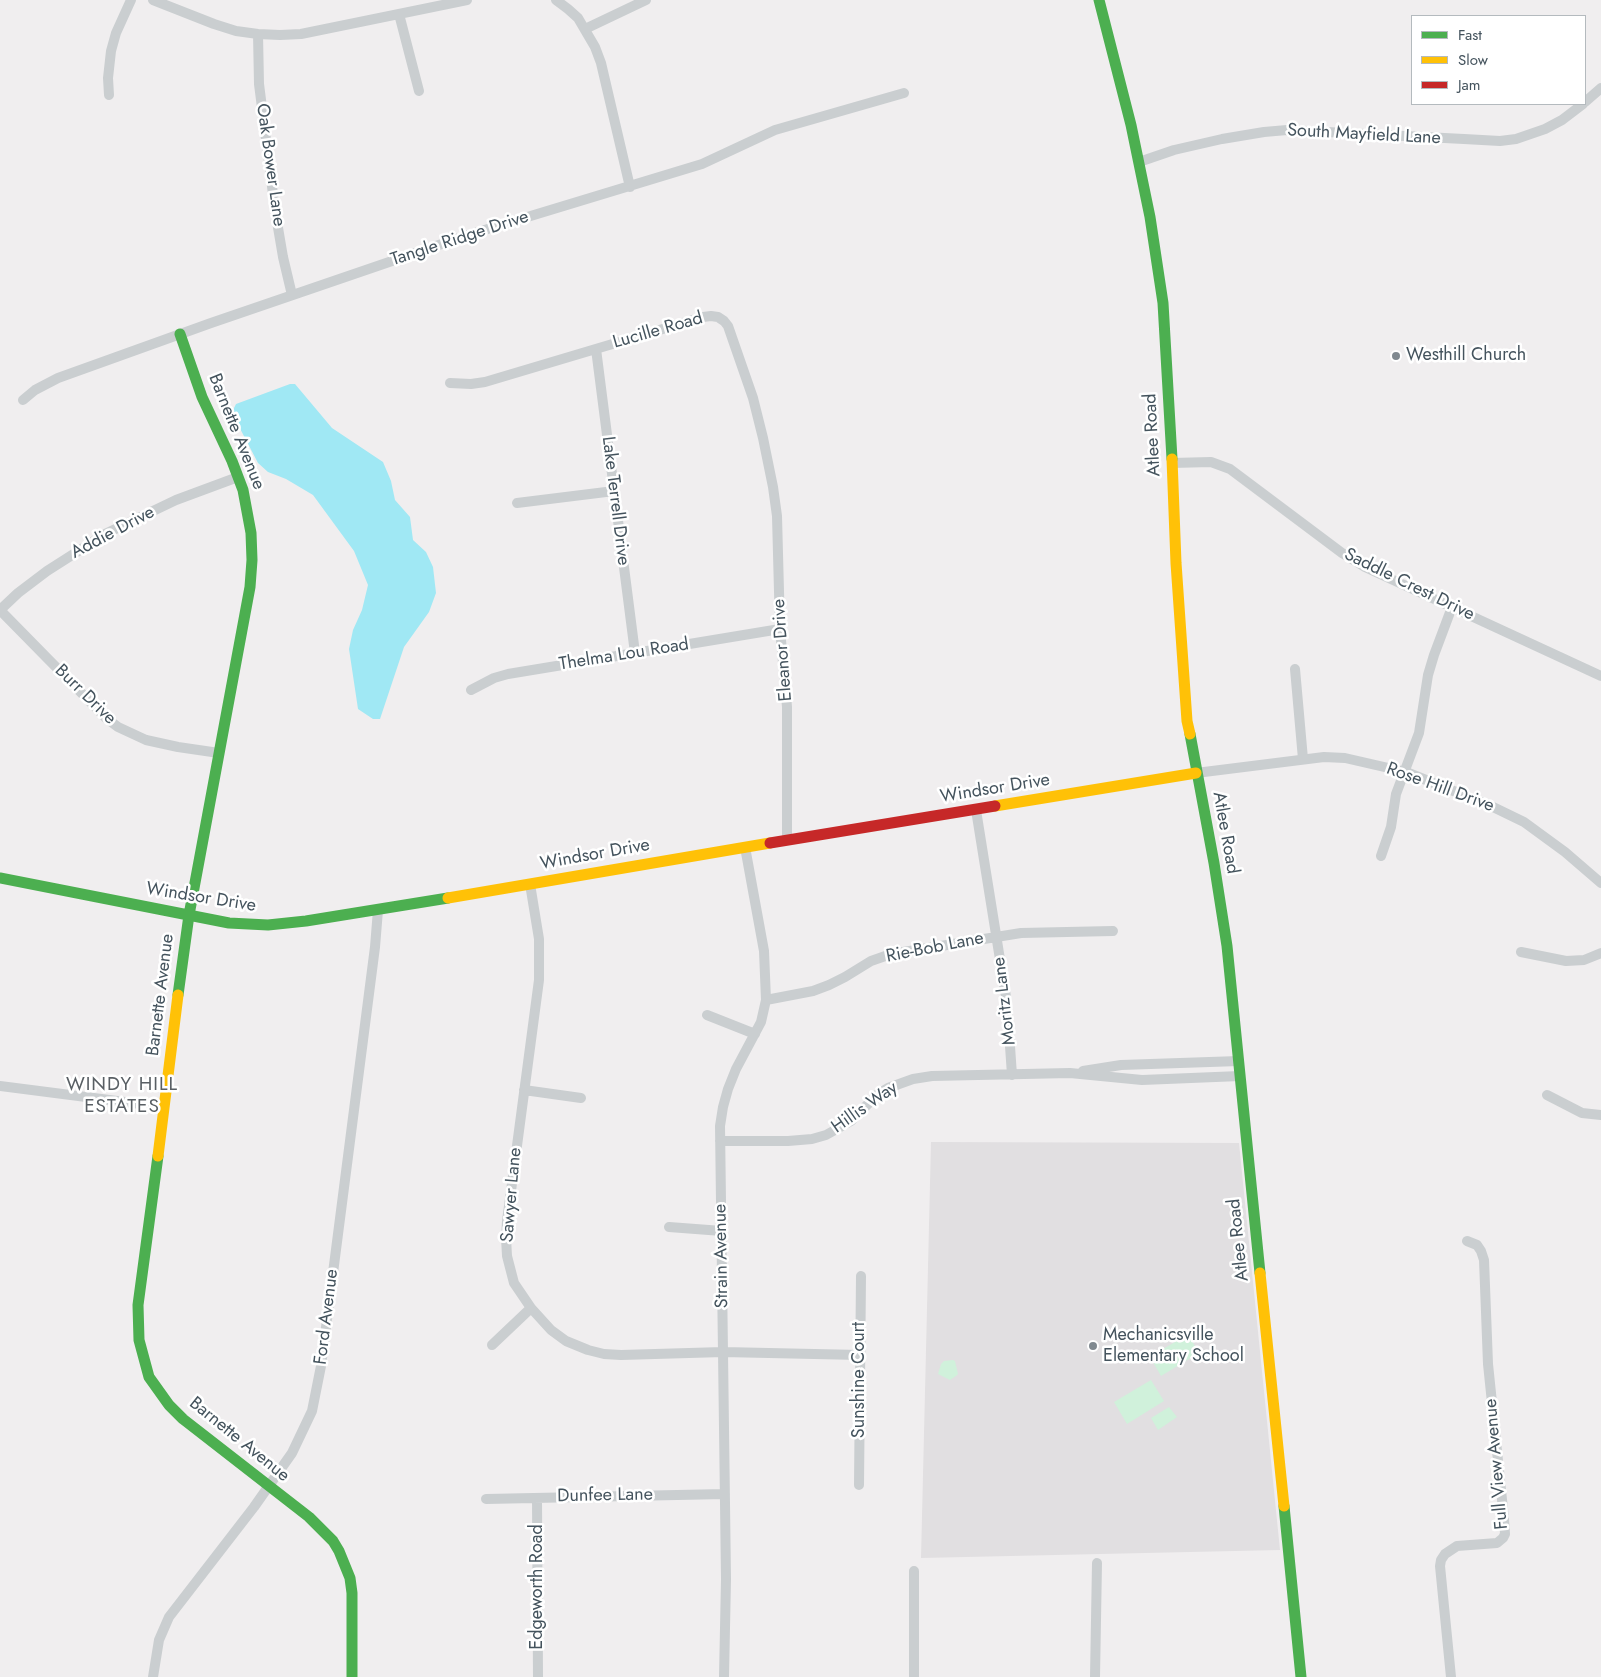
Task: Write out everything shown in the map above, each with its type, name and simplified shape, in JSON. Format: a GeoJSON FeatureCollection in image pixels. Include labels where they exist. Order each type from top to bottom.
{"type":"FeatureCollection","features":[{"type":"Feature","properties":{"kind":"street"},"geometry":{"type":"LineString","coordinates":[[109,95],[108,72],[111,51],[116,33],[131,0]]}},
{"type":"Feature","properties":{"kind":"street"},"geometry":{"type":"LineString","coordinates":[[152,0],[214,24],[236,30],[280,36],[301,34],[467,0]]}},
{"type":"Feature","properties":{"kind":"street"},"geometry":{"type":"LineString","coordinates":[[556,0],[568,9],[585,30],[595,47],[601,63],[630,186]]}},
{"type":"Feature","properties":{"kind":"street"},"geometry":{"type":"LineString","coordinates":[[585,30],[646,0]]}},
{"type":"Feature","properties":{"kind":"street","name":"Atlee Road"},"geometry":{"type":"LineString","coordinates":[[1100,0],[1139,162],[1150,216],[1163,304],[1186,720],[1214,863],[1226,946],[1301,1677]]}},
{"type":"Feature","properties":{"kind":"street"},"geometry":{"type":"LineString","coordinates":[[399,14],[419,91]]}},
{"type":"Feature","properties":{"kind":"street","name":"Oak Bower Lane"},"geometry":{"type":"LineString","coordinates":[[258,34],[258,84],[275,210],[292,295]]}},
{"type":"Feature","properties":{"kind":"street","name":"South Mayfield Lane"},"geometry":{"type":"LineString","coordinates":[[1586,101],[1601,88]]}},
{"type":"Feature","properties":{"kind":"street","name":"Tangle Ridge Drive"},"geometry":{"type":"LineString","coordinates":[[23,400],[36,390],[58,378],[180,334],[476,233],[702,164],[775,130],[904,93]]}},
{"type":"Feature","properties":{"kind":"street","name":"South Mayfield Lane"},"geometry":{"type":"LineString","coordinates":[[1139,162],[1174,150],[1213,141],[1287,130],[1464,140],[1516,139],[1545,129],[1562,120],[1581,105]]}},
{"type":"Feature","properties":{"kind":"street","name":"Lucille Road"},"geometry":{"type":"LineString","coordinates":[[450,383],[471,384],[485,382],[711,316],[724,321],[728,326],[748,382],[768,461]]}},
{"type":"Feature","properties":{"kind":"street","name":"Barnette Avenue"},"geometry":{"type":"LineString","coordinates":[[180,334],[202,397],[238,477],[248,511],[252,560],[250,587],[189,916],[138,1305],[139,1332],[143,1359],[149,1377],[157,1390],[183,1419],[320,1527],[333,1541],[346,1564],[352,1593],[352,1677]]}},
{"type":"Feature","properties":{"kind":"street","name":"Lake Terrell Drive"},"geometry":{"type":"LineString","coordinates":[[596,349],[635,653]]}},
{"type":"Feature","properties":{"kind":"street","name":"Eleanor Drive"},"geometry":{"type":"LineString","coordinates":[[768,461],[777,516],[780,629],[787,707],[787,840]]}},
{"type":"Feature","properties":{"kind":"street","name":"Saddle Crest Drive"},"geometry":{"type":"LineString","coordinates":[[1172,462],[1210,462],[1230,469],[1342,553],[1365,567],[1601,676]]}},
{"type":"Feature","properties":{"kind":"street","name":"Addie Drive"},"geometry":{"type":"LineString","coordinates":[[0,610],[47,571],[105,534],[176,500],[238,477]]}},
{"type":"Feature","properties":{"kind":"street"},"geometry":{"type":"LineString","coordinates":[[517,503],[614,491]]}},
{"type":"Feature","properties":{"kind":"street"},"geometry":{"type":"LineString","coordinates":[[1381,856],[1391,827],[1396,794],[1406,772],[1419,733],[1428,675],[1452,608]]}},
{"type":"Feature","properties":{"kind":"street","name":"Burr Drive"},"geometry":{"type":"LineString","coordinates":[[0,610],[106,718],[118,727],[146,740],[219,753]]}},
{"type":"Feature","properties":{"kind":"street","name":"Thelma Lou Road"},"geometry":{"type":"LineString","coordinates":[[471,690],[494,678],[508,674],[780,629]]}},
{"type":"Feature","properties":{"kind":"street"},"geometry":{"type":"LineString","coordinates":[[1295,669],[1303,759]]}},
{"type":"Feature","properties":{"kind":"street","name":"Rose Hill Drive"},"geometry":{"type":"LineString","coordinates":[[1196,773],[1324,757],[1345,758],[1406,772],[1491,806],[1524,822],[1566,852],[1601,883]]}},
{"type":"Feature","properties":{"kind":"street","name":"Windsor Drive"},"geometry":{"type":"LineString","coordinates":[[0,878],[189,916],[229,923],[268,925],[378,910],[744,847],[1196,773]]}},
{"type":"Feature","properties":{"kind":"street","name":"Moritz Lane"},"geometry":{"type":"LineString","coordinates":[[976,810],[1007,1003],[1012,1075]]}},
{"type":"Feature","properties":{"kind":"street","name":"Strain Avenue"},"geometry":{"type":"LineString","coordinates":[[724,1677],[725,1494],[720,1126],[728,1089],[736,1069],[761,1022],[766,1000],[764,951],[744,847]]}},
{"type":"Feature","properties":{"kind":"street","name":"Sawyer Lane"},"geometry":{"type":"LineString","coordinates":[[530,884],[538,925],[540,957],[506,1238],[507,1256],[514,1283],[530,1308],[551,1330],[566,1341],[604,1354],[722,1352],[860,1355]]}},
{"type":"Feature","properties":{"kind":"street","name":"Ford Avenue"},"geometry":{"type":"LineString","coordinates":[[153,1677],[159,1640],[168,1617],[269,1486],[292,1452],[312,1410],[318,1388],[375,948],[378,910]]}},
{"type":"Feature","properties":{"kind":"street","name":"Rie-Bob Lane"},"geometry":{"type":"LineString","coordinates":[[766,1000],[813,991],[829,985],[883,956],[1021,933],[1113,931]]}},
{"type":"Feature","properties":{"kind":"street"},"geometry":{"type":"LineString","coordinates":[[1521,952],[1566,961],[1584,960],[1601,953]]}},
{"type":"Feature","properties":{"kind":"street"},"geometry":{"type":"LineString","coordinates":[[707,1015],[755,1034]]}},
{"type":"Feature","properties":{"kind":"street","name":"Hillis Way"},"geometry":{"type":"LineString","coordinates":[[720,1141],[788,1141],[826,1135],[850,1121],[878,1094],[888,1088],[913,1079],[932,1076],[1070,1073],[1121,1065],[1238,1061]]}},
{"type":"Feature","properties":{"kind":"street","name":"Hillis Way"},"geometry":{"type":"LineString","coordinates":[[1070,1073],[1142,1080],[1240,1076]]}},
{"type":"Feature","properties":{"kind":"street"},"geometry":{"type":"LineString","coordinates":[[0,1086],[164,1107]]}},
{"type":"Feature","properties":{"kind":"street"},"geometry":{"type":"LineString","coordinates":[[524,1090],[581,1098]]}},
{"type":"Feature","properties":{"kind":"street"},"geometry":{"type":"LineString","coordinates":[[1548,1095],[1582,1113],[1601,1115]]}},
{"type":"Feature","properties":{"kind":"street"},"geometry":{"type":"LineString","coordinates":[[669,1227],[722,1231]]}},
{"type":"Feature","properties":{"kind":"street","name":"Full View Avenue"},"geometry":{"type":"LineString","coordinates":[[1451,1677],[1440,1566],[1441,1560],[1446,1552],[1457,1546],[1497,1543],[1504,1538],[1505,1534],[1488,1364],[1484,1260],[1477,1245],[1467,1241]]}},
{"type":"Feature","properties":{"kind":"street","name":"Sunshine Court"},"geometry":{"type":"LineString","coordinates":[[859,1484],[861,1276]]}},
{"type":"Feature","properties":{"kind":"street"},"geometry":{"type":"LineString","coordinates":[[492,1345],[530,1308]]}},
{"type":"Feature","properties":{"kind":"street","name":"Dunfee Lane"},"geometry":{"type":"LineString","coordinates":[[486,1498],[725,1494]]}},
{"type":"Feature","properties":{"kind":"street","name":"Edgeworth Road"},"geometry":{"type":"LineString","coordinates":[[537,1498],[538,1677]]}},
{"type":"Feature","properties":{"kind":"street"},"geometry":{"type":"LineString","coordinates":[[1095,1677],[1097,1563]]}},
{"type":"Feature","properties":{"kind":"street"},"geometry":{"type":"LineString","coordinates":[[914,1571],[914,1677]]}},
{"type":"Feature","properties":{"kind":"shaded area","name":"Mechanicsville Elementary School"},"geometry":{"type":"Polygon","coordinates":[[[931,1142],[1239,1143],[1280,1550],[921,1558],[931,1142]]]}},
{"type":"Feature","properties":{"kind":"green space"},"geometry":{"type":"Polygon","coordinates":[[[1188,1334],[1199,1353],[1161,1376],[1150,1357],[1188,1334]]]}},
{"type":"Feature","properties":{"kind":"green space"},"geometry":{"type":"Polygon","coordinates":[[[944,1361],[955,1361],[958,1374],[956,1376],[950,1380],[938,1374],[944,1361]]]}},
{"type":"Feature","properties":{"kind":"green space"},"geometry":{"type":"Polygon","coordinates":[[[1151,1380],[1164,1401],[1127,1424],[1114,1402],[1151,1380]]]}},
{"type":"Feature","properties":{"kind":"green space"},"geometry":{"type":"Polygon","coordinates":[[[1169,1407],[1177,1417],[1158,1430],[1151,1418],[1169,1407]]]}},
{"type":"Feature","properties":{"kind":"water"},"geometry":{"type":"Polygon","coordinates":[[[290,384],[295,384],[332,428],[383,462],[391,481],[395,500],[410,517],[413,540],[426,552],[433,567],[436,593],[429,612],[404,647],[380,719],[373,719],[358,709],[349,649],[353,630],[362,610],[368,585],[354,551],[313,495],[286,479],[268,472],[258,463],[234,417],[233,410],[236,404],[290,384]]]}},
{"type":"Feature","properties":{"kind":"traffic: fast"},"geometry":{"type":"LineString","coordinates":[[1099,0],[1131,125],[1150,217],[1163,303],[1172,459]]}},
{"type":"Feature","properties":{"kind":"traffic: fast"},"geometry":{"type":"LineString","coordinates":[[178,995],[189,915],[250,587],[252,560],[251,533],[243,490],[232,461],[202,397],[180,334]]}},
{"type":"Feature","properties":{"kind":"traffic: fast"},"geometry":{"type":"LineString","coordinates":[[1190,734],[1227,946],[1260,1273]]}},
{"type":"Feature","properties":{"kind":"traffic: fast"},"geometry":{"type":"LineString","coordinates":[[0,878],[229,923],[268,925],[306,921],[448,898]]}},
{"type":"Feature","properties":{"kind":"traffic: fast"},"geometry":{"type":"LineString","coordinates":[[158,1156],[138,1305],[139,1340],[149,1377],[169,1405],[183,1419],[309,1517],[333,1541],[350,1578],[352,1593],[352,1677]]}},
{"type":"Feature","properties":{"kind":"traffic: fast"},"geometry":{"type":"LineString","coordinates":[[1284,1506],[1301,1677]]}},
{"type":"Feature","properties":{"kind":"traffic: slow"},"geometry":{"type":"LineString","coordinates":[[1172,459],[1176,563],[1187,721],[1190,734]]}},
{"type":"Feature","properties":{"kind":"traffic: slow"},"geometry":{"type":"LineString","coordinates":[[995,806],[1196,773]]}},
{"type":"Feature","properties":{"kind":"traffic: slow"},"geometry":{"type":"LineString","coordinates":[[448,898],[770,843]]}},
{"type":"Feature","properties":{"kind":"traffic: slow"},"geometry":{"type":"LineString","coordinates":[[158,1156],[178,995]]}},
{"type":"Feature","properties":{"kind":"traffic: slow"},"geometry":{"type":"LineString","coordinates":[[1260,1273],[1284,1506]]}},
{"type":"Feature","properties":{"kind":"traffic: jam"},"geometry":{"type":"LineString","coordinates":[[770,843],[995,806]]}},
{"type":"Feature","properties":{"kind":"place","name":"Westhill Church"},"geometry":{"type":"Point","coordinates":[1396,356]}},
{"type":"Feature","properties":{"kind":"place","name":"Mechanicsville Elementary School"},"geometry":{"type":"Point","coordinates":[1093,1346]}},
{"type":"Feature","properties":{"kind":"district","name":"WINDY HILL ESTATES"},"geometry":{"type":"Point","coordinates":[122,1096]}}]}
